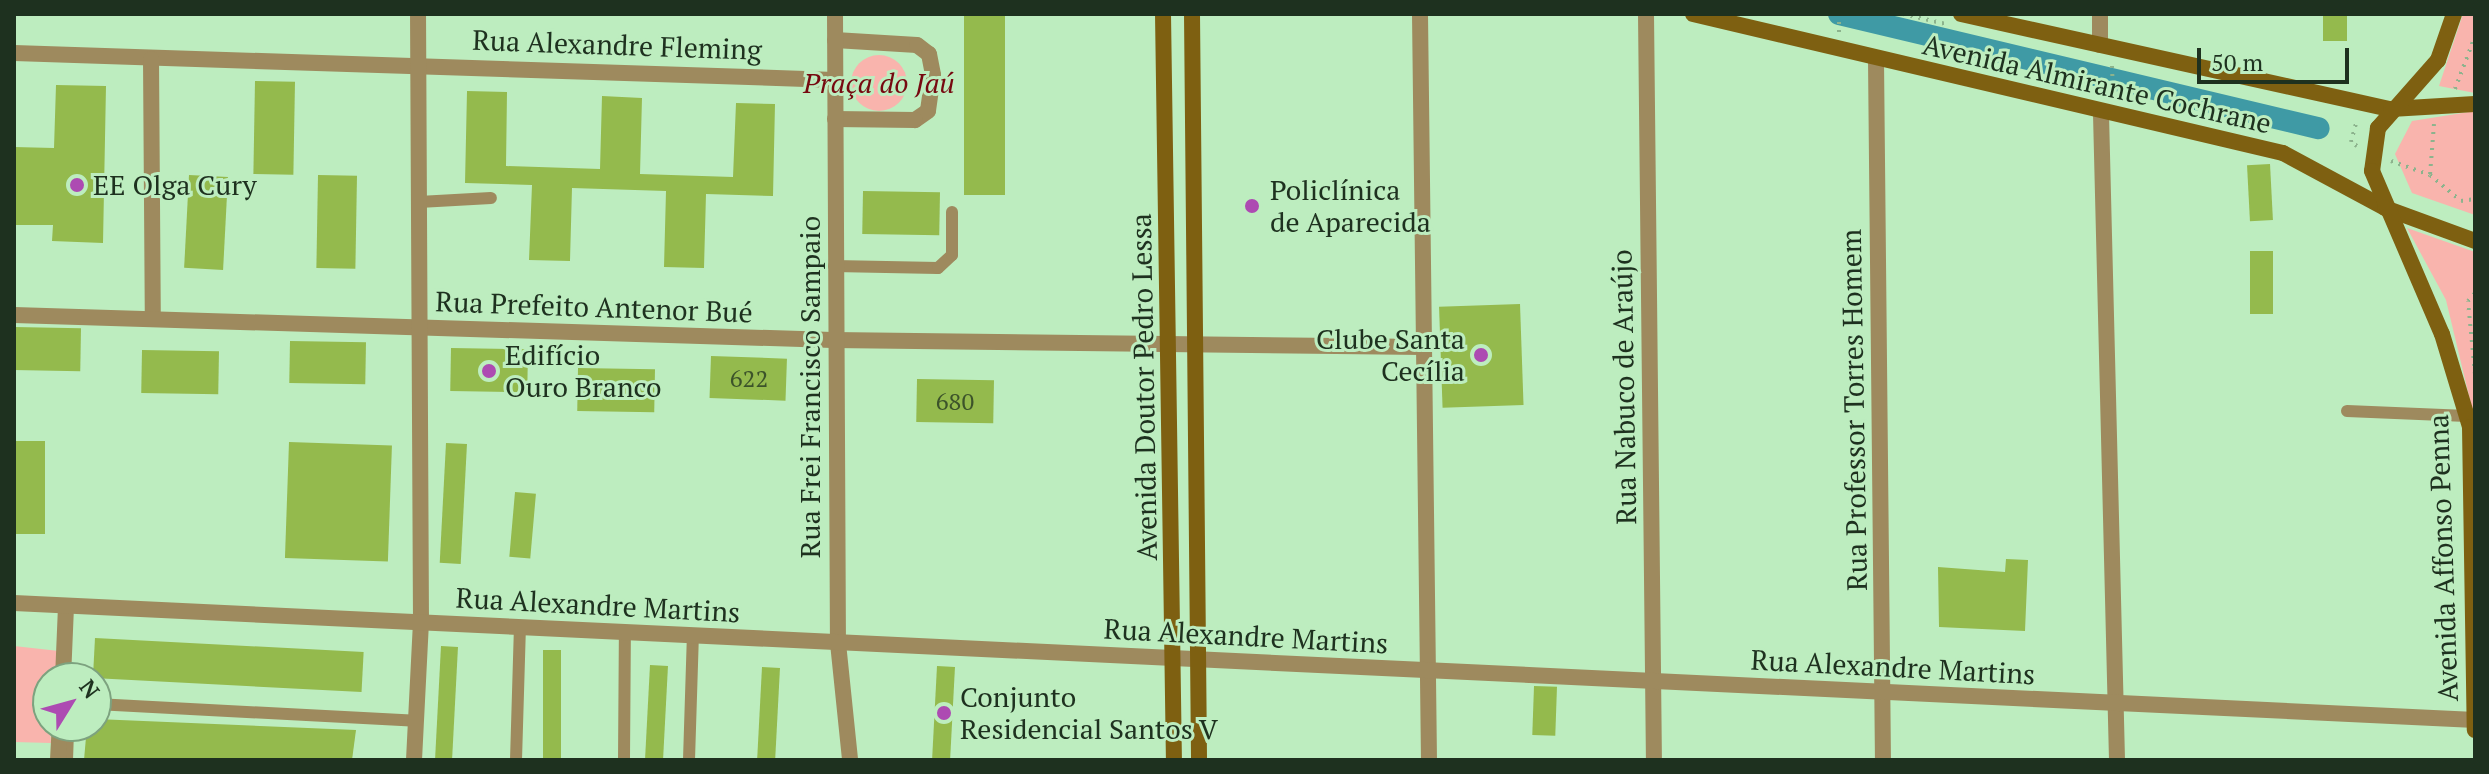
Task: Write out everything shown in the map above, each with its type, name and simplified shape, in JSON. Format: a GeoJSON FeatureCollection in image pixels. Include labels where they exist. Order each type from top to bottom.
{"type":"FeatureCollection","features":[{"type":"Feature","properties":{"kind":"main road","name":"Avenida Doutor Pedro Lessa"},"geometry":{"type":"LineString","coordinates":[[1163,14],[1172,344],[1174,760]]}},
{"type":"Feature","properties":{"kind":"main road","name":"Avenida Doutor Pedro Lessa"},"geometry":{"type":"LineString","coordinates":[[1192,14],[1199,760]]}},
{"type":"Feature","properties":{"kind":"main road","name":"Avenida Almirante Cochrane"},"geometry":{"type":"LineString","coordinates":[[1693,14],[1876,60],[2283,153],[2385,208],[2475,241]]}},
{"type":"Feature","properties":{"kind":"main road","name":"Avenida Almirante Cochrane"},"geometry":{"type":"LineString","coordinates":[[1961,14],[1987,17],[2391,109],[2475,104]]}},
{"type":"Feature","properties":{"kind":"main road"},"geometry":{"type":"LineString","coordinates":[[2372,155],[2391,109],[2438,60],[2454,14]]}},
{"type":"Feature","properties":{"kind":"main road","name":"Avenida Affonso Penna"},"geometry":{"type":"LineString","coordinates":[[2372,155],[2385,208],[2442,334],[2467,416],[2475,730]]}},
{"type":"Feature","properties":{"kind":"street"},"geometry":{"type":"LineString","coordinates":[[414,760],[421,623],[418,14]]}},
{"type":"Feature","properties":{"kind":"street","name":"Rua Frei Francisco Sampaio"},"geometry":{"type":"LineString","coordinates":[[835,14],[833,340],[838,643],[850,760]]}},
{"type":"Feature","properties":{"kind":"street"},"geometry":{"type":"LineString","coordinates":[[1420,14],[1429,760]]}},
{"type":"Feature","properties":{"kind":"street","name":"Rua Nabuco de Araújo"},"geometry":{"type":"LineString","coordinates":[[1646,14],[1654,760]]}},
{"type":"Feature","properties":{"kind":"street"},"geometry":{"type":"LineString","coordinates":[[2100,14],[2100,45]]}},
{"type":"Feature","properties":{"kind":"street"},"geometry":{"type":"LineString","coordinates":[[835,40],[917,45],[929,54],[933,94],[915,120],[835,119]]}},
{"type":"Feature","properties":{"kind":"street","name":"Rua Alexandre Fleming"},"geometry":{"type":"LineString","coordinates":[[14,53],[151,59],[419,62],[835,80]]}},
{"type":"Feature","properties":{"kind":"street"},"geometry":{"type":"LineString","coordinates":[[151,59],[153,319]]}},
{"type":"Feature","properties":{"kind":"street","name":"Rua Professor Torres Homem"},"geometry":{"type":"LineString","coordinates":[[1876,60],[1883,760]]}},
{"type":"Feature","properties":{"kind":"street"},"geometry":{"type":"LineString","coordinates":[[2107,112],[2117,760]]}},
{"type":"Feature","properties":{"kind":"street","name":"Rua Prefeito Antenor Bué"},"geometry":{"type":"LineString","coordinates":[[14,315],[833,340],[1424,347]]}},
{"type":"Feature","properties":{"kind":"street","name":"Rua Alexandre Martins"},"geometry":{"type":"LineString","coordinates":[[14,603],[2475,720]]}},
{"type":"Feature","properties":{"kind":"street"},"geometry":{"type":"LineString","coordinates":[[64,662],[66,606]]}},
{"type":"Feature","properties":{"kind":"lane"},"geometry":{"type":"LineString","coordinates":[[419,202],[491,198]]}},
{"type":"Feature","properties":{"kind":"lane"},"geometry":{"type":"LineString","coordinates":[[834,266],[938,268],[952,255],[952,212]]}},
{"type":"Feature","properties":{"kind":"lane"},"geometry":{"type":"LineString","coordinates":[[2347,411],[2467,416]]}},
{"type":"Feature","properties":{"kind":"lane"},"geometry":{"type":"LineString","coordinates":[[516,760],[520,628]]}},
{"type":"Feature","properties":{"kind":"lane"},"geometry":{"type":"LineString","coordinates":[[624,760],[625,632]]}},
{"type":"Feature","properties":{"kind":"lane"},"geometry":{"type":"LineString","coordinates":[[689,760],[693,636]]}},
{"type":"Feature","properties":{"kind":"lane"},"geometry":{"type":"LineString","coordinates":[[112,705],[416,721]]}},
{"type":"Feature","properties":{"kind":"path"},"geometry":{"type":"LineString","coordinates":[[2430,175],[2429,149],[2475,36]]}},
{"type":"Feature","properties":{"kind":"path"},"geometry":{"type":"LineString","coordinates":[[2107,112],[2112,62],[2127,66]]}},
{"type":"Feature","properties":{"kind":"path"},"geometry":{"type":"LineString","coordinates":[[2343,114],[2358,118],[2351,142],[2372,155],[2430,175],[2461,201],[2475,199]]}},
{"type":"Feature","properties":{"kind":"path"},"geometry":{"type":"LineString","coordinates":[[2475,293],[2468,301],[2475,377]]}},
{"type":"Feature","properties":{"kind":"green space"},"geometry":{"type":"Polygon","coordinates":[[[2463,14],[2475,14],[2475,93],[2439,86],[2463,14]]]}},
{"type":"Feature","properties":{"kind":"green space","name":"Praça do Jaú"},"geometry":{"type":"Polygon","coordinates":[[[879,55],[899,63],[907,83],[899,103],[879,111],[859,103],[851,83],[859,63],[879,55]]]}},
{"type":"Feature","properties":{"kind":"green space"},"geometry":{"type":"Polygon","coordinates":[[[2475,111],[2475,215],[2412,193],[2395,154],[2412,121],[2475,111]]]}},
{"type":"Feature","properties":{"kind":"green space"},"geometry":{"type":"Polygon","coordinates":[[[2407,228],[2475,252],[2475,421],[2446,300],[2407,228]]]}},
{"type":"Feature","properties":{"kind":"green space"},"geometry":{"type":"Polygon","coordinates":[[[14,646],[59,651],[58,662],[32,662],[32,742],[51,743],[14,742],[14,646]]]}},
{"type":"Feature","properties":{"kind":"building"},"geometry":{"type":"Polygon","coordinates":[[[964,14],[1005,14],[1005,195],[964,195],[964,14]]]}},
{"type":"Feature","properties":{"kind":"building"},"geometry":{"type":"Polygon","coordinates":[[[2323,14],[2347,14],[2347,41],[2323,41],[2323,14]]]}},
{"type":"Feature","properties":{"kind":"building"},"geometry":{"type":"Polygon","coordinates":[[[255,81],[295,82],[293,175],[253,174],[255,81]]]}},
{"type":"Feature","properties":{"kind":"building"},"geometry":{"type":"Polygon","coordinates":[[[56,85],[106,86],[103,243],[52,241],[53,225],[14,225],[14,147],[54,148],[56,85]]]}},
{"type":"Feature","properties":{"kind":"building"},"geometry":{"type":"Polygon","coordinates":[[[467,91],[507,92],[506,166],[600,169],[602,96],[642,98],[640,174],[733,177],[736,103],[775,104],[773,196],[706,194],[704,268],[664,267],[666,191],[572,188],[570,261],[529,260],[532,185],[465,183],[467,91]]]}},
{"type":"Feature","properties":{"kind":"building"},"geometry":{"type":"Polygon","coordinates":[[[2270,164],[2273,220],[2250,221],[2247,165],[2270,164]]]}},
{"type":"Feature","properties":{"kind":"building"},"geometry":{"type":"Polygon","coordinates":[[[189,175],[228,177],[223,270],[184,268],[189,175]]]}},
{"type":"Feature","properties":{"kind":"building"},"geometry":{"type":"Polygon","coordinates":[[[318,175],[357,176],[355,269],[316,268],[318,175]]]}},
{"type":"Feature","properties":{"kind":"building"},"geometry":{"type":"Polygon","coordinates":[[[863,191],[940,192],[939,235],[862,234],[863,191]]]}},
{"type":"Feature","properties":{"kind":"building"},"geometry":{"type":"Polygon","coordinates":[[[2250,251],[2273,251],[2273,314],[2250,314],[2250,251]]]}},
{"type":"Feature","properties":{"kind":"building","name":"Clube Santa Cecília"},"geometry":{"type":"Polygon","coordinates":[[[1520,304],[1524,405],[1443,408],[1439,307],[1520,304]]]}},
{"type":"Feature","properties":{"kind":"building"},"geometry":{"type":"Polygon","coordinates":[[[14,327],[81,328],[80,371],[14,370],[14,327]]]}},
{"type":"Feature","properties":{"kind":"building"},"geometry":{"type":"Polygon","coordinates":[[[290,341],[366,342],[365,384],[289,383],[290,341]]]}},
{"type":"Feature","properties":{"kind":"building","name":"Edifício Ouro Branco"},"geometry":{"type":"Polygon","coordinates":[[[451,348],[528,349],[527,392],[450,391],[451,348]]]}},
{"type":"Feature","properties":{"kind":"building"},"geometry":{"type":"Polygon","coordinates":[[[142,350],[219,351],[218,394],[141,393],[142,350]]]}},
{"type":"Feature","properties":{"kind":"building"},"geometry":{"type":"Polygon","coordinates":[[[711,356],[787,359],[785,401],[710,398],[711,356]]]}},
{"type":"Feature","properties":{"kind":"building"},"geometry":{"type":"Polygon","coordinates":[[[578,368],[655,369],[654,412],[577,411],[578,368]]]}},
{"type":"Feature","properties":{"kind":"building"},"geometry":{"type":"Polygon","coordinates":[[[917,379],[994,380],[993,423],[916,422],[917,379]]]}},
{"type":"Feature","properties":{"kind":"building"},"geometry":{"type":"Polygon","coordinates":[[[14,441],[45,441],[45,534],[14,534],[14,441]]]}},
{"type":"Feature","properties":{"kind":"building"},"geometry":{"type":"Polygon","coordinates":[[[289,442],[392,446],[388,562],[285,558],[289,442]]]}},
{"type":"Feature","properties":{"kind":"building"},"geometry":{"type":"Polygon","coordinates":[[[446,443],[467,444],[461,564],[440,563],[446,443]]]}},
{"type":"Feature","properties":{"kind":"building"},"geometry":{"type":"Polygon","coordinates":[[[515,492],[536,494],[530,559],[509,557],[515,492]]]}},
{"type":"Feature","properties":{"kind":"building"},"geometry":{"type":"Polygon","coordinates":[[[2006,559],[2028,560],[2025,631],[1939,627],[1938,567],[2005,572],[2006,559]]]}},
{"type":"Feature","properties":{"kind":"building"},"geometry":{"type":"Polygon","coordinates":[[[95,638],[364,652],[362,692],[112,679],[112,662],[94,662],[95,638]]]}},
{"type":"Feature","properties":{"kind":"building"},"geometry":{"type":"Polygon","coordinates":[[[441,646],[458,647],[452,760],[435,760],[441,646]]]}},
{"type":"Feature","properties":{"kind":"building"},"geometry":{"type":"Polygon","coordinates":[[[543,650],[561,650],[561,760],[543,760],[543,650]]]}},
{"type":"Feature","properties":{"kind":"building"},"geometry":{"type":"Polygon","coordinates":[[[650,665],[668,666],[663,760],[645,760],[650,665]]]}},
{"type":"Feature","properties":{"kind":"building","name":"Conjunto Residencial Santos V"},"geometry":{"type":"Polygon","coordinates":[[[937,666],[955,667],[950,760],[932,760],[937,666]]]}},
{"type":"Feature","properties":{"kind":"building"},"geometry":{"type":"Polygon","coordinates":[[[762,667],[780,668],[775,760],[757,760],[762,667]]]}},
{"type":"Feature","properties":{"kind":"building"},"geometry":{"type":"Polygon","coordinates":[[[1534,686],[1557,687],[1555,736],[1532,735],[1534,686]]]}},
{"type":"Feature","properties":{"kind":"building"},"geometry":{"type":"Polygon","coordinates":[[[112,720],[356,730],[352,760],[84,760],[86,742],[112,742],[112,720]]]}},
{"type":"Feature","properties":{"kind":"waterway"},"geometry":{"type":"LineString","coordinates":[[1839,14],[2319,128]]}},
{"type":"Feature","properties":{"kind":"place","name":"EE Olga Cury"},"geometry":{"type":"Point","coordinates":[77,185]}},
{"type":"Feature","properties":{"kind":"place","name":"Policlínica de Aparecida"},"geometry":{"type":"Point","coordinates":[1252,206]}},
{"type":"Feature","properties":{"kind":"place","name":"Clube Santa Cecília"},"geometry":{"type":"Point","coordinates":[1481,355]}},
{"type":"Feature","properties":{"kind":"place","name":"Edifício Ouro Branco"},"geometry":{"type":"Point","coordinates":[489,371]}},
{"type":"Feature","properties":{"kind":"place","name":"Conjunto Residencial Santos V"},"geometry":{"type":"Point","coordinates":[944,713]}}]}
